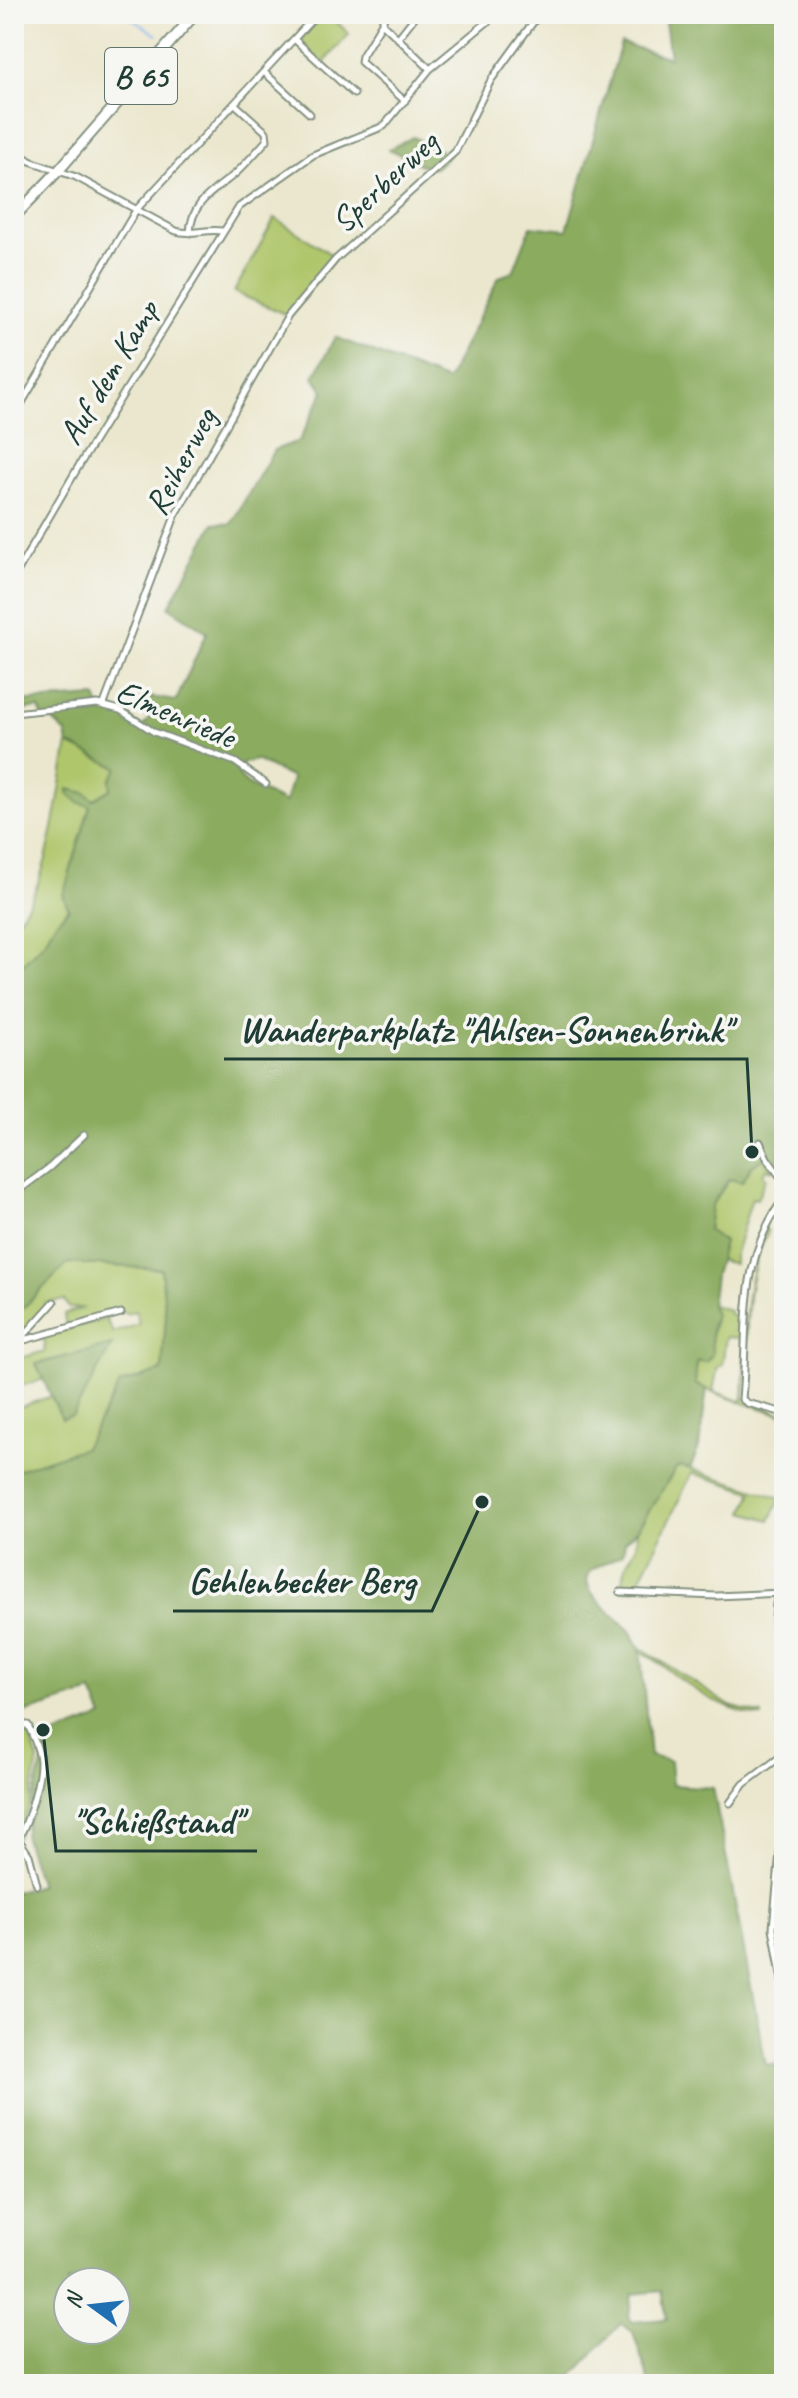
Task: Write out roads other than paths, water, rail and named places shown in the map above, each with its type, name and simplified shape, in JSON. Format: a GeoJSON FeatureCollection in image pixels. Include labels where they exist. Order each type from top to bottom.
{"type":"FeatureCollection","features":[{"type":"Feature","properties":{"kind":"main road","name":"B 65"},"geometry":{"type":"LineString","coordinates":[[14,217],[195,14]]}},
{"type":"Feature","properties":{"kind":"street"},"geometry":{"type":"LineString","coordinates":[[14,416],[136,210],[317,14]]}},
{"type":"Feature","properties":{"kind":"street"},"geometry":{"type":"LineString","coordinates":[[385,14],[361,62],[405,101]]}},
{"type":"Feature","properties":{"kind":"street"},"geometry":{"type":"LineString","coordinates":[[398,38],[417,14]]}},
{"type":"Feature","properties":{"kind":"street","name":"Auf dem Kamp"},"geometry":{"type":"LineString","coordinates":[[14,577],[222,231],[247,199],[313,155],[384,126],[430,69],[497,14]]}},
{"type":"Feature","properties":{"kind":"street","name":"Sperberweg"},"geometry":{"type":"LineString","coordinates":[[336,259],[455,152],[491,80],[539,14]]}},
{"type":"Feature","properties":{"kind":"street"},"geometry":{"type":"LineString","coordinates":[[382,23],[430,69]]}},
{"type":"Feature","properties":{"kind":"street"},"geometry":{"type":"LineString","coordinates":[[294,39],[354,94]]}},
{"type":"Feature","properties":{"kind":"street"},"geometry":{"type":"LineString","coordinates":[[265,73],[310,114]]}},
{"type":"Feature","properties":{"kind":"street"},"geometry":{"type":"LineString","coordinates":[[190,233],[193,216],[203,198],[242,167],[267,140],[266,132],[235,104]]}},
{"type":"Feature","properties":{"kind":"street"},"geometry":{"type":"LineString","coordinates":[[14,149],[30,161],[59,170],[176,231],[222,231]]}},
{"type":"Feature","properties":{"kind":"street","name":"Reiherweg"},"geometry":{"type":"LineString","coordinates":[[104,704],[175,516],[288,316],[336,259]]}},
{"type":"Feature","properties":{"kind":"street","name":"Elmenriede"},"geometry":{"type":"LineString","coordinates":[[14,713],[104,704],[120,710],[154,732],[235,762],[266,784]]}},
{"type":"Feature","properties":{"kind":"street"},"geometry":{"type":"LineString","coordinates":[[14,1194],[50,1167],[84,1135]]}},
{"type":"Feature","properties":{"kind":"street"},"geometry":{"type":"LineString","coordinates":[[760,1142],[784,1182]]}},
{"type":"Feature","properties":{"kind":"street"},"geometry":{"type":"LineString","coordinates":[[784,1198],[762,1232],[753,1259],[743,1331],[745,1380],[742,1399],[784,1413]]}},
{"type":"Feature","properties":{"kind":"street"},"geometry":{"type":"LineString","coordinates":[[17,1342],[54,1302]]}},
{"type":"Feature","properties":{"kind":"street"},"geometry":{"type":"LineString","coordinates":[[17,1342],[121,1313]]}},
{"type":"Feature","properties":{"kind":"street"},"geometry":{"type":"LineString","coordinates":[[784,1575],[775,1605],[784,1672]]}},
{"type":"Feature","properties":{"kind":"street"},"geometry":{"type":"LineString","coordinates":[[620,1592],[716,1596],[781,1593]]}},
{"type":"Feature","properties":{"kind":"street"},"geometry":{"type":"LineString","coordinates":[[14,1725],[28,1725],[40,1761],[39,1775],[16,1841],[29,1855],[37,1885]]}},
{"type":"Feature","properties":{"kind":"street"},"geometry":{"type":"LineString","coordinates":[[730,1803],[744,1784],[784,1754]]}},
{"type":"Feature","properties":{"kind":"street"},"geometry":{"type":"LineString","coordinates":[[784,1810],[773,1928],[784,1992]]}},
{"type":"Feature","properties":{"kind":"waterway"},"geometry":{"type":"LineString","coordinates":[[125,14],[157,35]]}},
{"type":"Feature","properties":{"kind":"place","name":"Wanderparkplatz \"Ahlsen-Sonnenbrink\""},"geometry":{"type":"Point","coordinates":[752,1152]}},
{"type":"Feature","properties":{"kind":"place","name":"Gehlenbecker Berg"},"geometry":{"type":"Point","coordinates":[482,1502]}},
{"type":"Feature","properties":{"kind":"place","name":"\"Schießstand\""},"geometry":{"type":"Point","coordinates":[43,1730]}}]}
